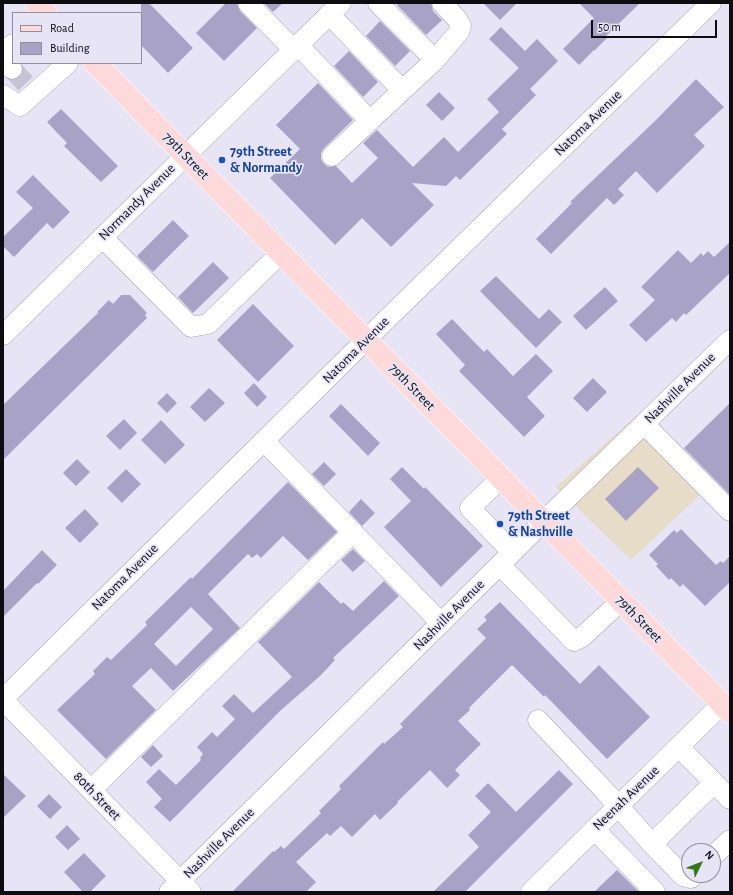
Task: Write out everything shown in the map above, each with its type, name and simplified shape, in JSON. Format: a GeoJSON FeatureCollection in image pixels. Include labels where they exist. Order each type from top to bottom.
{"type":"FeatureCollection","features":[{"type":"Feature","properties":{"kind":"main road"},"geometry":{"type":"LineString","coordinates":[[36,3],[45,12]]}},
{"type":"Feature","properties":{"kind":"main road","name":"79th Street"},"geometry":{"type":"LineString","coordinates":[[96,64],[726,708]]}},
{"type":"Feature","properties":{"kind":"street"},"geometry":{"type":"LineString","coordinates":[[248,3],[296,47],[370,121]]}},
{"type":"Feature","properties":{"kind":"street"},"geometry":{"type":"LineString","coordinates":[[378,3],[435,60]]}},
{"type":"Feature","properties":{"kind":"street"},"geometry":{"type":"LineString","coordinates":[[332,156],[435,60],[460,32],[461,26],[457,19],[442,3]]}},
{"type":"Feature","properties":{"kind":"street","name":"Natoma Avenue"},"geometry":{"type":"LineString","coordinates":[[3,699],[366,340],[711,3]]}},
{"type":"Feature","properties":{"kind":"street"},"geometry":{"type":"LineString","coordinates":[[335,9],[402,90]]}},
{"type":"Feature","properties":{"kind":"street","name":"Normandy Avenue"},"geometry":{"type":"LineString","coordinates":[[3,335],[335,9]]}},
{"type":"Feature","properties":{"kind":"street"},"geometry":{"type":"LineString","coordinates":[[6,61],[12,46]]}},
{"type":"Feature","properties":{"kind":"street"},"geometry":{"type":"LineString","coordinates":[[3,94],[20,106],[31,89],[67,64]]}},
{"type":"Feature","properties":{"kind":"street"},"geometry":{"type":"LineString","coordinates":[[102,237],[191,327],[208,324],[281,253]]}},
{"type":"Feature","properties":{"kind":"street","name":"Nashville Avenue"},"geometry":{"type":"LineString","coordinates":[[180,888],[506,558],[730,340]]}},
{"type":"Feature","properties":{"kind":"street"},"geometry":{"type":"LineString","coordinates":[[644,424],[730,511]]}},
{"type":"Feature","properties":{"kind":"street"},"geometry":{"type":"LineString","coordinates":[[264,441],[441,623]]}},
{"type":"Feature","properties":{"kind":"street"},"geometry":{"type":"LineString","coordinates":[[501,478],[470,509],[506,558],[574,641],[582,638],[621,601]]}},
{"type":"Feature","properties":{"kind":"street"},"geometry":{"type":"LineString","coordinates":[[91,790],[353,532]]}},
{"type":"Feature","properties":{"kind":"street","name":"80th Street"},"geometry":{"type":"LineString","coordinates":[[3,699],[91,790],[180,888]]}},
{"type":"Feature","properties":{"kind":"street","name":"Neenah Avenue"},"geometry":{"type":"LineString","coordinates":[[531,892],[679,747],[726,708]]}},
{"type":"Feature","properties":{"kind":"street"},"geometry":{"type":"LineString","coordinates":[[538,720],[681,874]]}},
{"type":"Feature","properties":{"kind":"street"},"geometry":{"type":"LineString","coordinates":[[679,747],[730,799]]}},
{"type":"Feature","properties":{"kind":"street"},"geometry":{"type":"LineString","coordinates":[[652,844],[714,783]]}},
{"type":"Feature","properties":{"kind":"street"},"geometry":{"type":"LineString","coordinates":[[594,829],[655,892]]}},
{"type":"Feature","properties":{"kind":"street"},"geometry":{"type":"LineString","coordinates":[[721,848],[730,840]]}},
{"type":"Feature","properties":{"kind":"shaded area"},"geometry":{"type":"Polygon","coordinates":[[[636,416],[707,488],[631,560],[556,487],[636,416]]]}},
{"type":"Feature","properties":{"kind":"building"},"geometry":{"type":"Polygon","coordinates":[[[141,3],[149,3],[193,48],[168,73],[142,46],[141,3]]]}},
{"type":"Feature","properties":{"kind":"building"},"geometry":{"type":"Polygon","coordinates":[[[226,3],[237,3],[240,11],[257,28],[224,61],[196,33],[226,3]]]}},
{"type":"Feature","properties":{"kind":"building"},"geometry":{"type":"Polygon","coordinates":[[[264,3],[283,3],[273,12],[264,3]]]}},
{"type":"Feature","properties":{"kind":"building"},"geometry":{"type":"Polygon","coordinates":[[[399,3],[431,3],[433,11],[442,20],[426,35],[397,5],[399,3]]]}},
{"type":"Feature","properties":{"kind":"building"},"geometry":{"type":"Polygon","coordinates":[[[483,3],[517,3],[500,20],[483,3]]]}},
{"type":"Feature","properties":{"kind":"building"},"geometry":{"type":"Polygon","coordinates":[[[579,3],[640,3],[579,65],[563,49],[594,18],[579,3]]]}},
{"type":"Feature","properties":{"kind":"building"},"geometry":{"type":"Polygon","coordinates":[[[380,21],[410,51],[395,66],[366,36],[380,21]]]}},
{"type":"Feature","properties":{"kind":"building"},"geometry":{"type":"Polygon","coordinates":[[[501,27],[525,51],[537,39],[558,61],[530,89],[536,95],[502,129],[507,134],[460,180],[456,176],[446,186],[412,183],[434,205],[391,247],[362,218],[335,245],[270,178],[300,149],[276,125],[318,83],[353,120],[324,148],[321,153],[321,159],[328,167],[336,166],[352,183],[378,158],[363,143],[377,130],[413,167],[444,137],[458,152],[499,112],[487,99],[519,68],[489,39],[501,27]]]}},
{"type":"Feature","properties":{"kind":"building"},"geometry":{"type":"Polygon","coordinates":[[[349,51],[378,82],[363,97],[334,66],[349,51]]]}},
{"type":"Feature","properties":{"kind":"building"},"geometry":{"type":"Polygon","coordinates":[[[696,79],[724,107],[694,135],[705,146],[657,193],[636,171],[618,189],[624,195],[614,205],[607,198],[551,254],[536,239],[572,203],[570,202],[656,120],[696,79]]]}},
{"type":"Feature","properties":{"kind":"building"},"geometry":{"type":"Polygon","coordinates":[[[439,92],[455,108],[442,121],[426,105],[439,92]]]}},
{"type":"Feature","properties":{"kind":"building"},"geometry":{"type":"Polygon","coordinates":[[[61,109],[118,166],[101,182],[64,146],[67,143],[47,122],[61,109]]]}},
{"type":"Feature","properties":{"kind":"building"},"geometry":{"type":"Polygon","coordinates":[[[33,175],[70,212],[53,229],[47,223],[14,257],[3,246],[3,237],[33,208],[16,192],[33,175]]]}},
{"type":"Feature","properties":{"kind":"building"},"geometry":{"type":"Polygon","coordinates":[[[173,220],[189,236],[153,272],[137,256],[173,220]]]}},
{"type":"Feature","properties":{"kind":"building"},"geometry":{"type":"Polygon","coordinates":[[[730,242],[730,273],[686,315],[684,313],[676,322],[672,318],[646,342],[629,325],[655,300],[641,287],[678,250],[691,263],[701,253],[703,256],[708,251],[714,257],[730,242]]]}},
{"type":"Feature","properties":{"kind":"building"},"geometry":{"type":"Polygon","coordinates":[[[213,262],[229,278],[193,313],[178,297],[213,262]]]}},
{"type":"Feature","properties":{"kind":"building"},"geometry":{"type":"Polygon","coordinates":[[[496,276],[539,319],[549,309],[562,322],[536,348],[480,291],[496,276]]]}},
{"type":"Feature","properties":{"kind":"building"},"geometry":{"type":"Polygon","coordinates":[[[605,287],[618,301],[586,330],[573,316],[605,287]]]}},
{"type":"Feature","properties":{"kind":"building"},"geometry":{"type":"Polygon","coordinates":[[[121,295],[130,295],[147,313],[145,315],[147,318],[3,460],[3,405],[98,313],[97,312],[109,300],[113,304],[121,295]]]}},
{"type":"Feature","properties":{"kind":"building"},"geometry":{"type":"Polygon","coordinates":[[[253,304],[294,346],[258,382],[217,340],[253,304]]]}},
{"type":"Feature","properties":{"kind":"building"},"geometry":{"type":"Polygon","coordinates":[[[452,319],[484,352],[487,349],[513,376],[536,354],[553,371],[527,397],[545,416],[524,437],[459,371],[465,365],[436,334],[452,319]]]}},
{"type":"Feature","properties":{"kind":"building"},"geometry":{"type":"Polygon","coordinates":[[[593,378],[607,392],[587,412],[573,398],[593,378]]]}},
{"type":"Feature","properties":{"kind":"building"},"geometry":{"type":"Polygon","coordinates":[[[254,383],[267,397],[257,407],[244,393],[254,383]]]}},
{"type":"Feature","properties":{"kind":"building"},"geometry":{"type":"Polygon","coordinates":[[[209,388],[225,403],[205,422],[190,407],[209,388]]]}},
{"type":"Feature","properties":{"kind":"building"},"geometry":{"type":"Polygon","coordinates":[[[167,393],[177,403],[167,413],[157,403],[167,393]]]}},
{"type":"Feature","properties":{"kind":"building"},"geometry":{"type":"Polygon","coordinates":[[[730,403],[730,495],[684,448],[730,403]]]}},
{"type":"Feature","properties":{"kind":"building"},"geometry":{"type":"Polygon","coordinates":[[[341,404],[380,443],[368,456],[329,416],[341,404]]]}},
{"type":"Feature","properties":{"kind":"building"},"geometry":{"type":"Polygon","coordinates":[[[124,419],[137,433],[120,450],[106,436],[124,419]]]}},
{"type":"Feature","properties":{"kind":"building"},"geometry":{"type":"Polygon","coordinates":[[[161,420],[185,445],[165,464],[141,440],[161,420]]]}},
{"type":"Feature","properties":{"kind":"building"},"geometry":{"type":"Polygon","coordinates":[[[77,459],[90,472],[76,486],[63,473],[77,459]]]}},
{"type":"Feature","properties":{"kind":"building"},"geometry":{"type":"Polygon","coordinates":[[[324,462],[336,474],[324,486],[312,474],[324,462]]]}},
{"type":"Feature","properties":{"kind":"building"},"geometry":{"type":"Polygon","coordinates":[[[402,467],[424,489],[425,487],[483,546],[441,587],[384,527],[411,501],[390,479],[402,467]]]}},
{"type":"Feature","properties":{"kind":"building"},"geometry":{"type":"Polygon","coordinates":[[[638,467],[659,488],[626,521],[605,499],[638,467]]]}},
{"type":"Feature","properties":{"kind":"building"},"geometry":{"type":"Polygon","coordinates":[[[126,469],[141,484],[122,503],[107,488],[126,469]]]}},
{"type":"Feature","properties":{"kind":"building"},"geometry":{"type":"Polygon","coordinates":[[[288,482],[337,532],[308,560],[283,536],[261,558],[257,554],[252,558],[248,554],[208,594],[240,628],[173,691],[151,668],[132,686],[156,710],[106,759],[57,710],[95,674],[93,671],[107,657],[111,660],[147,625],[145,622],[191,577],[192,579],[288,482]],[[191,607],[154,644],[176,666],[213,629],[191,607]]]}},
{"type":"Feature","properties":{"kind":"building"},"geometry":{"type":"Polygon","coordinates":[[[361,499],[375,513],[362,526],[349,512],[361,499]]]}},
{"type":"Feature","properties":{"kind":"building"},"geometry":{"type":"Polygon","coordinates":[[[85,509],[99,524],[80,543],[65,528],[85,509]]]}},
{"type":"Feature","properties":{"kind":"building"},"geometry":{"type":"Polygon","coordinates":[[[681,529],[716,565],[721,561],[723,563],[730,556],[730,582],[705,606],[683,584],[680,587],[671,578],[669,580],[656,566],[658,564],[649,555],[674,530],[677,533],[681,529]]]}},
{"type":"Feature","properties":{"kind":"building"},"geometry":{"type":"Polygon","coordinates":[[[353,549],[365,561],[353,572],[341,560],[353,549]]]}},
{"type":"Feature","properties":{"kind":"building"},"geometry":{"type":"Polygon","coordinates":[[[42,550],[57,565],[3,617],[3,591],[42,550]]]}},
{"type":"Feature","properties":{"kind":"building"},"geometry":{"type":"Polygon","coordinates":[[[384,581],[399,596],[333,658],[335,660],[320,676],[280,711],[170,822],[154,807],[162,799],[146,782],[159,769],[176,785],[201,760],[200,758],[203,754],[197,747],[212,732],[217,737],[235,719],[222,706],[234,694],[253,713],[292,677],[258,642],[319,582],[341,604],[343,602],[353,611],[384,581]]]}},
{"type":"Feature","properties":{"kind":"building"},"geometry":{"type":"Polygon","coordinates":[[[500,602],[580,684],[599,665],[650,717],[607,759],[545,695],[544,697],[512,665],[458,721],[481,744],[455,770],[460,775],[447,788],[430,770],[380,820],[375,814],[352,837],[341,826],[330,836],[327,833],[296,862],[316,882],[306,892],[232,892],[273,851],[274,852],[281,846],[284,849],[321,813],[319,811],[341,789],[339,786],[383,742],[384,744],[403,727],[400,724],[486,638],[477,629],[487,620],[484,617],[500,602]]]}},
{"type":"Feature","properties":{"kind":"building"},"geometry":{"type":"Polygon","coordinates":[[[153,745],[163,756],[151,767],[141,757],[153,745]]]}},
{"type":"Feature","properties":{"kind":"building"},"geometry":{"type":"Polygon","coordinates":[[[559,770],[573,784],[465,892],[433,892],[479,847],[468,835],[491,812],[475,796],[488,783],[516,812],[559,770]]]}},
{"type":"Feature","properties":{"kind":"building"},"geometry":{"type":"Polygon","coordinates":[[[3,774],[26,796],[3,818],[3,774]]]}},
{"type":"Feature","properties":{"kind":"building"},"geometry":{"type":"Polygon","coordinates":[[[49,794],[62,807],[50,819],[37,806],[49,794]]]}},
{"type":"Feature","properties":{"kind":"building"},"geometry":{"type":"Polygon","coordinates":[[[67,825],[80,839],[68,850],[55,837],[67,825]]]}},
{"type":"Feature","properties":{"kind":"building"},"geometry":{"type":"Polygon","coordinates":[[[84,853],[106,876],[90,892],[83,892],[64,872],[84,853]]]}},
{"type":"Feature","properties":{"kind":"building"},"geometry":{"type":"Polygon","coordinates":[[[617,870],[639,892],[594,892],[617,870]]]}},
{"type":"Feature","properties":{"kind":"tunnel"},"geometry":{"type":"LineString","coordinates":[[12,69],[27,85]]}},
{"type":"Feature","properties":{"kind":"place","name":"79th Street & Normandy"},"geometry":{"type":"Point","coordinates":[222,160]}},
{"type":"Feature","properties":{"kind":"place","name":"79th Street & Nashville"},"geometry":{"type":"Point","coordinates":[500,524]}}]}
